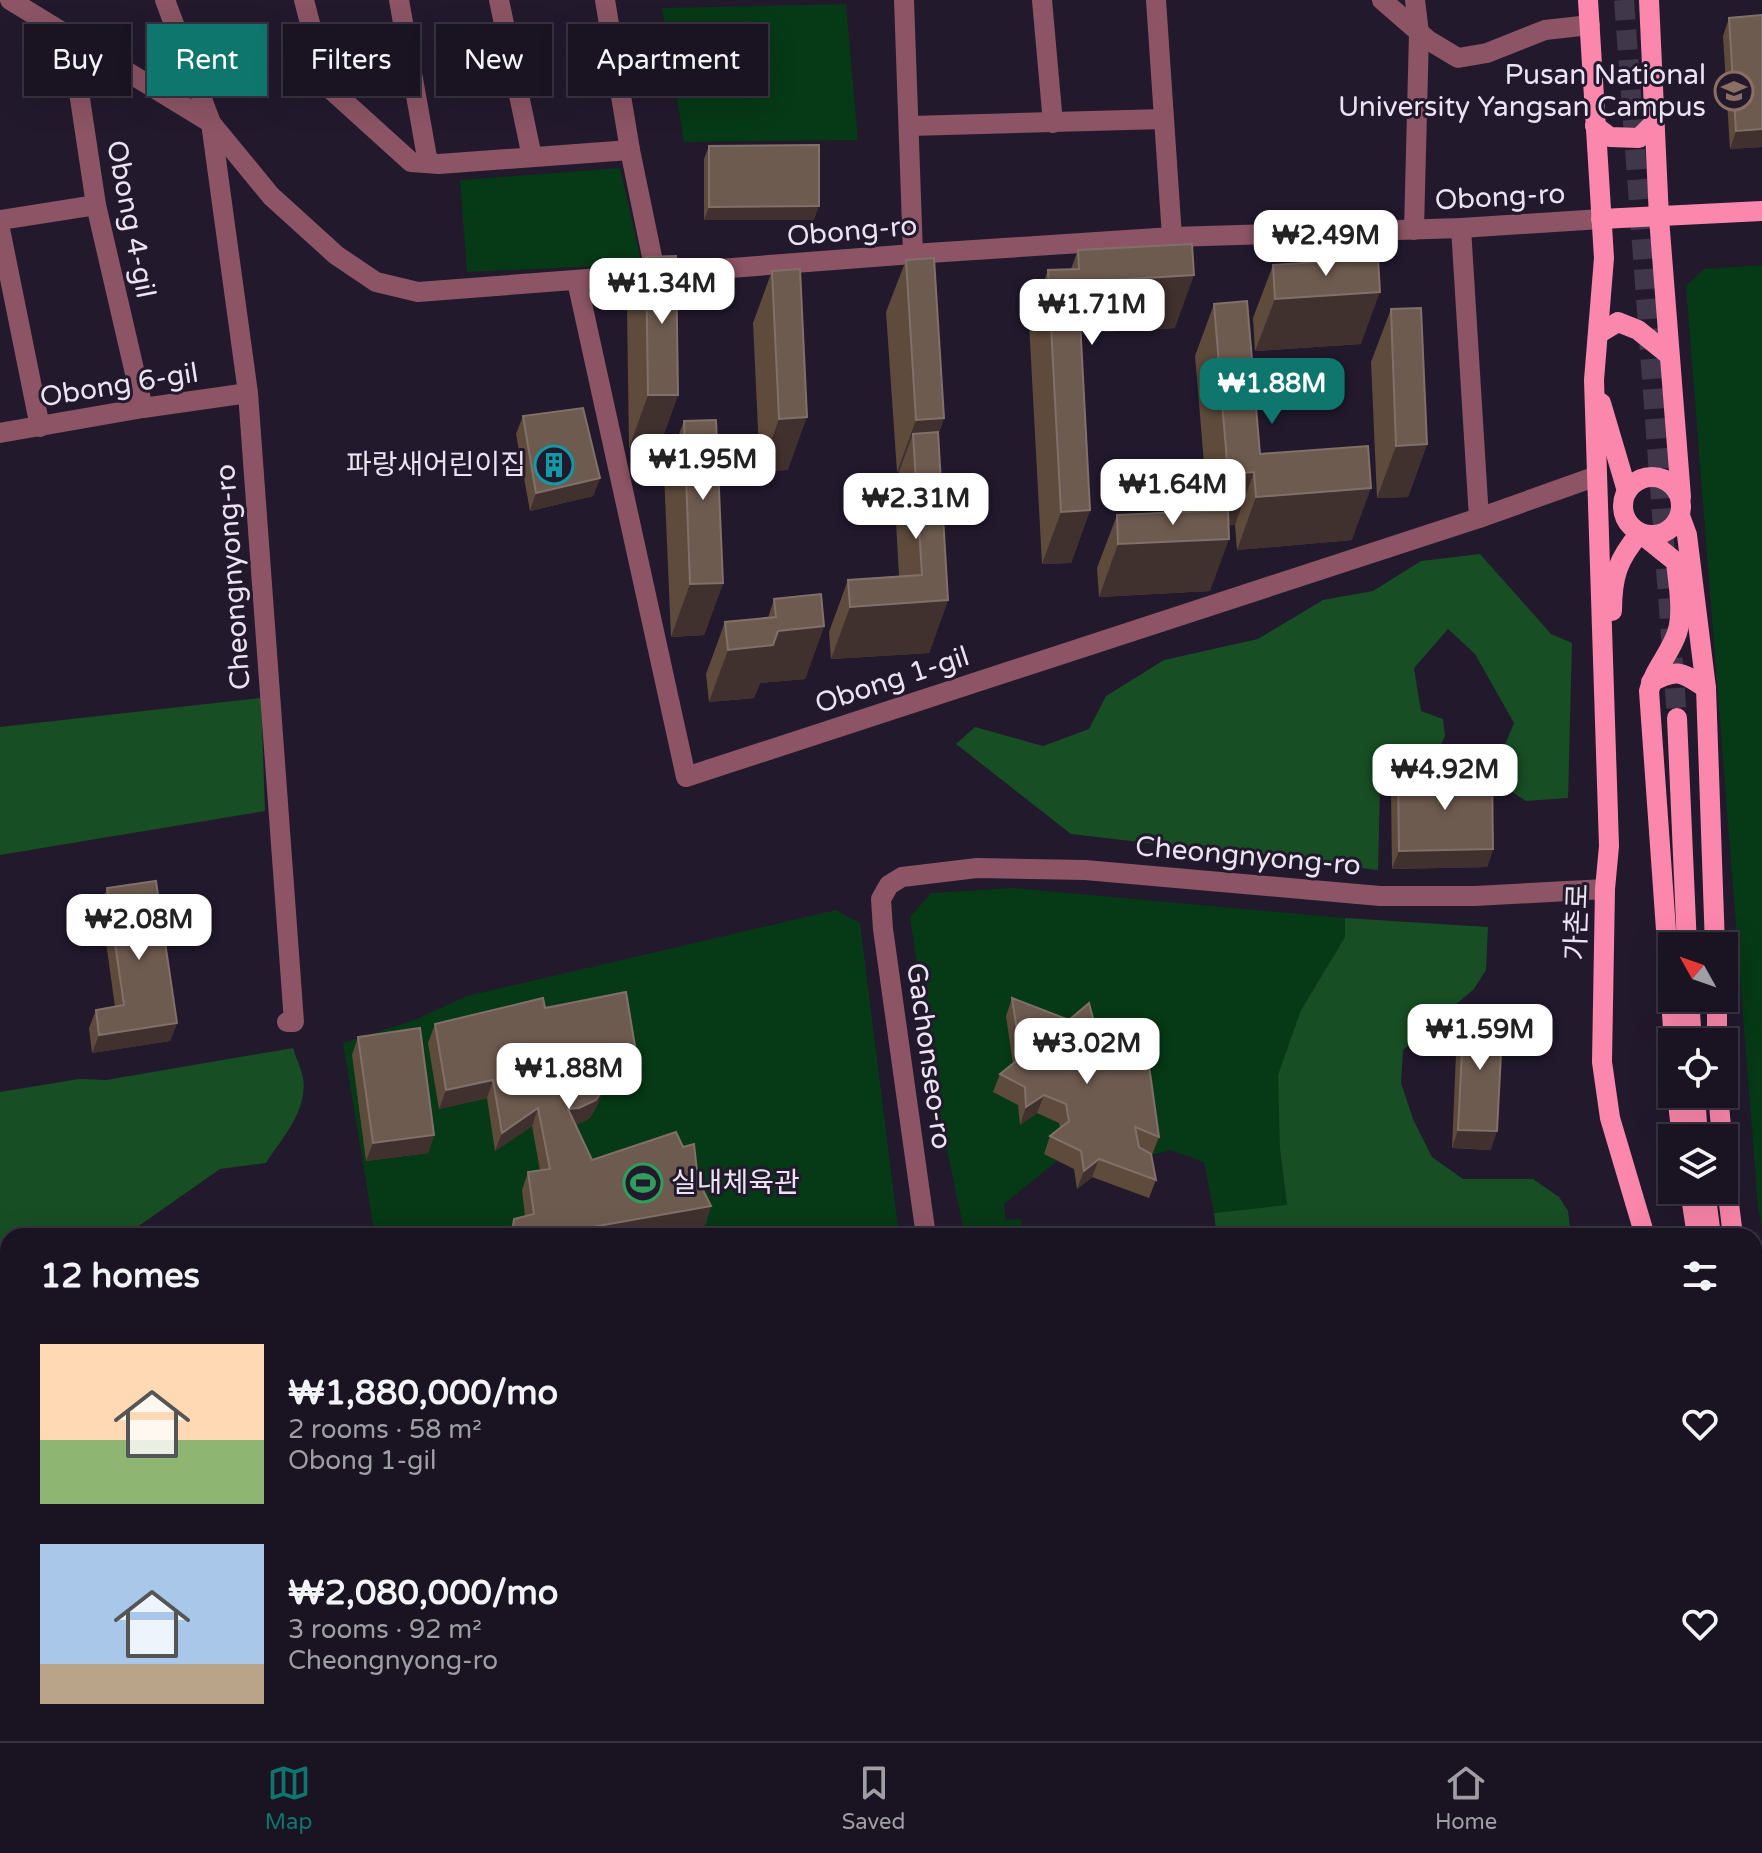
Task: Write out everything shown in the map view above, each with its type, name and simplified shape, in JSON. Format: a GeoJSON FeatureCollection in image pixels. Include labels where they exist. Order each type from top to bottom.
{"type":"FeatureCollection","features":[{"type":"Feature","properties":{"kind":"main road"},"geometry":{"type":"LineString","coordinates":[[1588,0],[1604,258],[1594,380],[1627,491],[1623,510],[1626,520],[1676,562],[1678,632],[1649,691],[1673,1028]]}},
{"type":"Feature","properties":{"kind":"main road"},"geometry":{"type":"LineString","coordinates":[[1649,0],[1659,218],[1681,506],[1706,688],[1715,932]]}},
{"type":"Feature","properties":{"kind":"main road"},"geometry":{"type":"LineString","coordinates":[[1595,126],[1610,137],[1639,138],[1654,123]]}},
{"type":"Feature","properties":{"kind":"main road"},"geometry":{"type":"LineString","coordinates":[[1601,219],[1762,211]]}},
{"type":"Feature","properties":{"kind":"main road"},"geometry":{"type":"LineString","coordinates":[[1598,334],[1618,322],[1638,330],[1669,355]]}},
{"type":"Feature","properties":{"kind":"main road","name":"가촌로"},"geometry":{"type":"LineString","coordinates":[[1594,380],[1609,846],[1605,889],[1603,1072],[1610,1118],[1643,1228]]}},
{"type":"Feature","properties":{"kind":"main road"},"geometry":{"type":"LineString","coordinates":[[1627,491],[1641,478],[1651,476],[1669,481],[1681,506],[1676,524],[1659,535],[1640,533]]}},
{"type":"Feature","properties":{"kind":"main road"},"geometry":{"type":"LineString","coordinates":[[1605,745],[1616,715],[1612,590],[1617,564],[1640,533]]}},
{"type":"Feature","properties":{"kind":"main road"},"geometry":{"type":"LineString","coordinates":[[1651,682],[1672,672],[1683,673],[1706,688]]}},
{"type":"Feature","properties":{"kind":"main road"},"geometry":{"type":"LineString","coordinates":[[1677,718],[1686,932]]}},
{"type":"Feature","properties":{"kind":"main road"},"geometry":{"type":"LineString","coordinates":[[1692,1204],[1696,1228]]}},
{"type":"Feature","properties":{"kind":"main road"},"geometry":{"type":"LineString","coordinates":[[1707,1204],[1710,1228]]}},
{"type":"Feature","properties":{"kind":"main road"},"geometry":{"type":"LineString","coordinates":[[1729,1204],[1732,1228]]}},
{"type":"Feature","properties":{"kind":"street"},"geometry":{"type":"LineString","coordinates":[[10,0],[48,24]]}},
{"type":"Feature","properties":{"kind":"street","name":"Obong-ro"},"geometry":{"type":"LineString","coordinates":[[165,0],[211,123],[271,196],[336,255],[376,282],[418,292],[1172,237],[1414,230],[1601,219]]}},
{"type":"Feature","properties":{"kind":"street"},"geometry":{"type":"LineString","coordinates":[[304,0],[326,85],[411,162],[630,150]]}},
{"type":"Feature","properties":{"kind":"street"},"geometry":{"type":"LineString","coordinates":[[399,0],[428,163]]}},
{"type":"Feature","properties":{"kind":"street"},"geometry":{"type":"LineString","coordinates":[[499,0],[532,157]]}},
{"type":"Feature","properties":{"kind":"street"},"geometry":{"type":"LineString","coordinates":[[605,0],[630,150],[656,276]]}},
{"type":"Feature","properties":{"kind":"street"},"geometry":{"type":"LineString","coordinates":[[904,0],[913,254]]}},
{"type":"Feature","properties":{"kind":"street"},"geometry":{"type":"LineString","coordinates":[[1042,0],[1053,123]]}},
{"type":"Feature","properties":{"kind":"street"},"geometry":{"type":"LineString","coordinates":[[1156,0],[1172,237]]}},
{"type":"Feature","properties":{"kind":"street"},"geometry":{"type":"LineString","coordinates":[[1382,0],[1419,33],[1458,58],[1487,53],[1545,30],[1590,25]]}},
{"type":"Feature","properties":{"kind":"street"},"geometry":{"type":"LineString","coordinates":[[1414,230],[1419,33],[1415,0]]}},
{"type":"Feature","properties":{"kind":"street"},"geometry":{"type":"LineString","coordinates":[[131,75],[211,123]]}},
{"type":"Feature","properties":{"kind":"street","name":"Obong 4-gil"},"geometry":{"type":"LineString","coordinates":[[80,96],[96,205],[143,408]]}},
{"type":"Feature","properties":{"kind":"street"},"geometry":{"type":"LineString","coordinates":[[910,126],[1164,119]]}},
{"type":"Feature","properties":{"kind":"street","name":"Cheongnyong-ro"},"geometry":{"type":"LineString","coordinates":[[211,123],[248,393],[294,1022],[287,1022]]}},
{"type":"Feature","properties":{"kind":"street"},"geometry":{"type":"LineString","coordinates":[[0,220],[96,205]]}},
{"type":"Feature","properties":{"kind":"street"},"geometry":{"type":"LineString","coordinates":[[1461,228],[1479,518]]}},
{"type":"Feature","properties":{"kind":"street"},"geometry":{"type":"LineString","coordinates":[[0,229],[40,427]]}},
{"type":"Feature","properties":{"kind":"street","name":"Obong 1-gil"},"geometry":{"type":"LineString","coordinates":[[577,281],[686,777],[1479,518],[1597,476]]}},
{"type":"Feature","properties":{"kind":"street","name":"Obong 6-gil"},"geometry":{"type":"LineString","coordinates":[[0,433],[248,393]]}},
{"type":"Feature","properties":{"kind":"street","name":"Cheongnyong-ro"},"geometry":{"type":"LineString","coordinates":[[889,885],[902,877],[977,868],[1085,870],[1380,896],[1475,896],[1605,889]]}},
{"type":"Feature","properties":{"kind":"street","name":"Gachonseo-ro"},"geometry":{"type":"LineString","coordinates":[[889,885],[881,899],[883,929],[925,1228]]}},
{"type":"Feature","properties":{"kind":"green space"},"geometry":{"type":"Polygon","coordinates":[[[846,4],[858,140],[684,142],[676,96],[768,96],[768,24],[665,24],[662,8],[846,4]]]}},
{"type":"Feature","properties":{"kind":"green space"},"geometry":{"type":"Polygon","coordinates":[[[620,168],[642,264],[467,272],[460,180],[620,168]]]}},
{"type":"Feature","properties":{"kind":"green space"},"geometry":{"type":"Polygon","coordinates":[[[1762,265],[1762,1227],[1686,286],[1704,269],[1762,265]]]}},
{"type":"Feature","properties":{"kind":"green space"},"geometry":{"type":"Polygon","coordinates":[[[1480,554],[1551,634],[1572,643],[1568,798],[1526,801],[1491,778],[1514,723],[1475,654],[1448,629],[1414,668],[1421,711],[1443,719],[1445,736],[1424,780],[1380,787],[1378,870],[1071,834],[956,744],[975,727],[1043,746],[1089,729],[1106,696],[1164,660],[1258,639],[1323,600],[1373,591],[1421,561],[1480,554]]]}},
{"type":"Feature","properties":{"kind":"green space"},"geometry":{"type":"Polygon","coordinates":[[[261,698],[265,811],[0,855],[0,727],[261,698]]]}},
{"type":"Feature","properties":{"kind":"green space"},"geometry":{"type":"Polygon","coordinates":[[[1013,888],[1345,918],[1345,937],[1301,1010],[1280,1149],[1287,1206],[1214,1213],[1204,1162],[1170,1150],[1152,1155],[1145,1172],[1149,1198],[1093,1177],[1077,1189],[1074,1169],[1057,1161],[1004,1204],[1006,1220],[1021,1219],[1022,1228],[963,1228],[937,1102],[910,917],[931,893],[1013,888]]]}},
{"type":"Feature","properties":{"kind":"green space"},"geometry":{"type":"Polygon","coordinates":[[[836,910],[860,923],[898,1228],[374,1228],[343,1043],[412,1021],[467,996],[836,910]]]}},
{"type":"Feature","properties":{"kind":"green space"},"geometry":{"type":"Polygon","coordinates":[[[1345,918],[1488,927],[1486,970],[1474,989],[1403,1050],[1401,1083],[1413,1119],[1432,1157],[1463,1179],[1533,1179],[1559,1197],[1568,1211],[1570,1228],[1216,1228],[1214,1213],[1287,1205],[1280,1149],[1278,1075],[1301,1010],[1345,937],[1345,918]]]}},
{"type":"Feature","properties":{"kind":"green space"},"geometry":{"type":"Polygon","coordinates":[[[293,1048],[304,1090],[298,1113],[266,1163],[220,1169],[136,1228],[0,1228],[0,1092],[79,1079],[106,1080],[293,1048]]]}},
{"type":"Feature","properties":{"kind":"building"},"geometry":{"type":"Polygon","coordinates":[[[1762,15],[1762,129],[1736,131],[1729,18],[1762,15]]]}},
{"type":"Feature","properties":{"kind":"building"},"geometry":{"type":"Polygon","coordinates":[[[819,145],[819,206],[709,207],[709,146],[819,145]]]}},
{"type":"Feature","properties":{"kind":"building"},"geometry":{"type":"Polygon","coordinates":[[[1192,244],[1194,275],[1078,282],[1090,510],[1061,512],[1048,270],[1079,269],[1078,250],[1192,244]]]}},
{"type":"Feature","properties":{"kind":"building"},"geometry":{"type":"Polygon","coordinates":[[[676,256],[678,395],[648,395],[646,257],[676,256]]]}},
{"type":"Feature","properties":{"kind":"building"},"geometry":{"type":"Polygon","coordinates":[[[934,258],[944,418],[916,420],[906,260],[934,258]]]}},
{"type":"Feature","properties":{"kind":"building"},"geometry":{"type":"Polygon","coordinates":[[[1378,258],[1380,292],[1275,299],[1273,265],[1378,258]]]}},
{"type":"Feature","properties":{"kind":"building"},"geometry":{"type":"Polygon","coordinates":[[[800,269],[807,417],[779,419],[772,271],[800,269]]]}},
{"type":"Feature","properties":{"kind":"building"},"geometry":{"type":"Polygon","coordinates":[[[1247,301],[1260,454],[1368,446],[1371,488],[1256,497],[1254,472],[1228,474],[1214,304],[1247,301]]]}},
{"type":"Feature","properties":{"kind":"building"},"geometry":{"type":"Polygon","coordinates":[[[1421,308],[1427,444],[1396,446],[1391,309],[1421,308]]]}},
{"type":"Feature","properties":{"kind":"building","name":"파랑새어린이집"},"geometry":{"type":"Polygon","coordinates":[[[583,408],[600,478],[536,493],[523,416],[583,408]]]}},
{"type":"Feature","properties":{"kind":"building"},"geometry":{"type":"Polygon","coordinates":[[[716,420],[723,583],[690,584],[684,421],[716,420]]]}},
{"type":"Feature","properties":{"kind":"building"},"geometry":{"type":"Polygon","coordinates":[[[938,432],[948,600],[850,607],[848,580],[922,575],[913,434],[938,432]]]}},
{"type":"Feature","properties":{"kind":"building"},"geometry":{"type":"Polygon","coordinates":[[[1228,510],[1229,539],[1118,544],[1117,515],[1228,510]]]}},
{"type":"Feature","properties":{"kind":"building"},"geometry":{"type":"Polygon","coordinates":[[[821,594],[824,626],[778,631],[773,645],[728,650],[725,622],[776,617],[774,599],[821,594]]]}},
{"type":"Feature","properties":{"kind":"building"},"geometry":{"type":"Polygon","coordinates":[[[1492,773],[1493,849],[1399,851],[1398,774],[1492,773]]]}},
{"type":"Feature","properties":{"kind":"building"},"geometry":{"type":"Polygon","coordinates":[[[156,881],[177,1023],[99,1035],[96,1010],[124,1005],[107,888],[156,881]]]}},
{"type":"Feature","properties":{"kind":"building"},"geometry":{"type":"Polygon","coordinates":[[[626,992],[635,1046],[604,1063],[605,1086],[596,1100],[579,1108],[568,1109],[592,1160],[676,1132],[683,1147],[694,1144],[698,1180],[711,1206],[587,1228],[513,1228],[514,1219],[534,1214],[528,1172],[550,1169],[538,1108],[502,1133],[493,1080],[446,1090],[435,1024],[543,998],[545,1008],[626,992]]]}},
{"type":"Feature","properties":{"kind":"building"},"geometry":{"type":"Polygon","coordinates":[[[1012,998],[1069,1020],[1089,1003],[1094,1022],[1112,1029],[1097,1045],[1125,1064],[1146,1044],[1159,1137],[1135,1127],[1139,1147],[1151,1154],[1156,1180],[1099,1159],[1084,1171],[1081,1151],[1050,1136],[1069,1121],[1066,1104],[1044,1095],[1026,1107],[1025,1087],[1000,1074],[1021,1057],[1012,998]]]}},
{"type":"Feature","properties":{"kind":"building"},"geometry":{"type":"Polygon","coordinates":[[[1464,1012],[1503,1014],[1497,1131],[1458,1130],[1464,1012]]]}},
{"type":"Feature","properties":{"kind":"building"},"geometry":{"type":"Polygon","coordinates":[[[420,1028],[434,1135],[373,1143],[358,1037],[420,1028]]]}},
{"type":"Feature","properties":{"kind":"tunnel"},"geometry":{"type":"LineString","coordinates":[[1624,0],[1677,718]]}},
{"type":"Feature","properties":{"kind":"place","name":"Pusan National University Yangsan Campus"},"geometry":{"type":"Point","coordinates":[1734,91]}},
{"type":"Feature","properties":{"kind":"place","name":"파랑새어린이집"},"geometry":{"type":"Point","coordinates":[554,465]}},
{"type":"Feature","properties":{"kind":"place","name":"실내체육관"},"geometry":{"type":"Point","coordinates":[643,1183]}}]}
